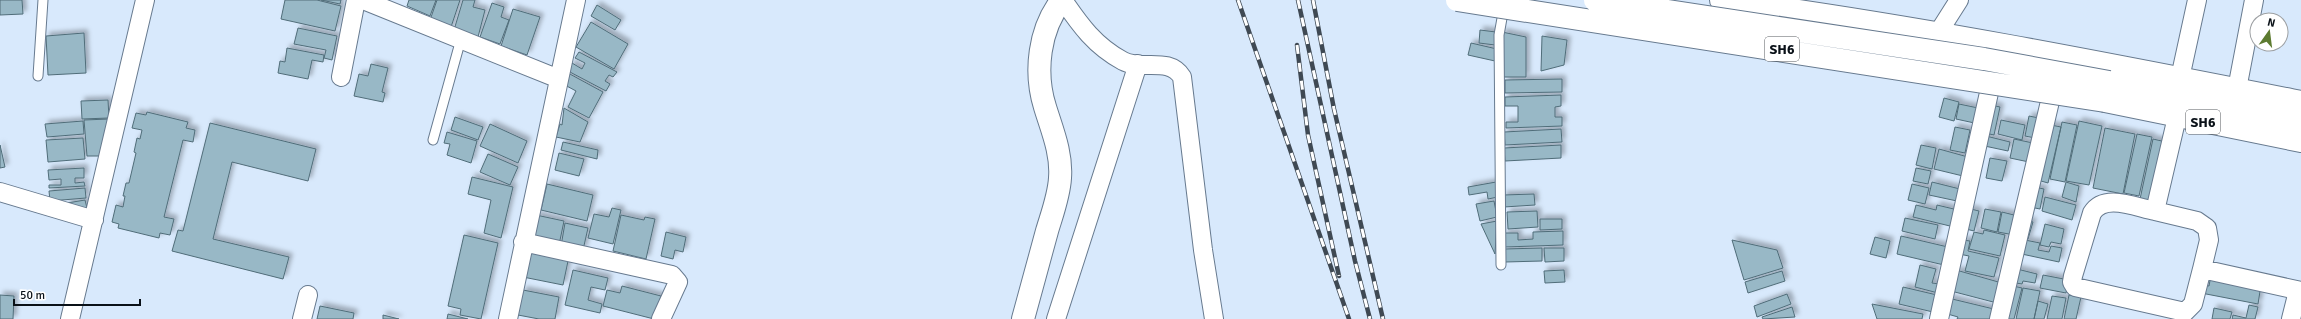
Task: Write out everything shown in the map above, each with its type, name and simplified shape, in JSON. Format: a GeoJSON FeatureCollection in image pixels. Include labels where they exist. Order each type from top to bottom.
{"type":"FeatureCollection","features":[{"type":"Feature","properties":{"kind":"main road"},"geometry":{"type":"LineString","coordinates":[[1023,319],[1055,206],[1060,179],[1059,156],[1039,79],[1040,56],[1045,32],[1054,10],[1062,0]]}},
{"type":"Feature","properties":{"kind":"main road","name":"SH6"},"geometry":{"type":"LineString","coordinates":[[1457,0],[1727,40],[2107,91],[2301,121]]}},
{"type":"Feature","properties":{"kind":"main road","name":"SH6"},"geometry":{"type":"LineString","coordinates":[[1595,0],[1984,59],[2107,91],[2177,117],[2301,141]]}},
{"type":"Feature","properties":{"kind":"main road"},"geometry":{"type":"LineString","coordinates":[[1732,1],[1819,13],[1938,33],[2061,55],[2301,102]]}},
{"type":"Feature","properties":{"kind":"street"},"geometry":{"type":"LineString","coordinates":[[70,319],[145,0]]}},
{"type":"Feature","properties":{"kind":"street"},"geometry":{"type":"LineString","coordinates":[[341,77],[356,0]]}},
{"type":"Feature","properties":{"kind":"street"},"geometry":{"type":"LineString","coordinates":[[363,0],[559,79]]}},
{"type":"Feature","properties":{"kind":"street"},"geometry":{"type":"LineString","coordinates":[[508,319],[523,242],[576,0]]}},
{"type":"Feature","properties":{"kind":"street"},"geometry":{"type":"LineString","coordinates":[[1062,0],[1087,34],[1103,50],[1125,62],[1169,66],[1178,70],[1182,77],[1203,250],[1214,319]]}},
{"type":"Feature","properties":{"kind":"street"},"geometry":{"type":"LineString","coordinates":[[1938,33],[1959,0]]}},
{"type":"Feature","properties":{"kind":"street"},"geometry":{"type":"LineString","coordinates":[[2180,78],[2197,0]]}},
{"type":"Feature","properties":{"kind":"street"},"geometry":{"type":"LineString","coordinates":[[2237,89],[2254,0]]}},
{"type":"Feature","properties":{"kind":"street"},"geometry":{"type":"LineString","coordinates":[[1939,319],[1999,44]]}},
{"type":"Feature","properties":{"kind":"street"},"geometry":{"type":"LineString","coordinates":[[1999,319],[2061,55]]}},
{"type":"Feature","properties":{"kind":"street"},"geometry":{"type":"LineString","coordinates":[[1056,319],[1138,64]]}},
{"type":"Feature","properties":{"kind":"street"},"geometry":{"type":"LineString","coordinates":[[2155,211],[2177,117]]}},
{"type":"Feature","properties":{"kind":"street"},"geometry":{"type":"LineString","coordinates":[[0,192],[94,220]]}},
{"type":"Feature","properties":{"kind":"street"},"geometry":{"type":"LineString","coordinates":[[2109,202],[2155,211],[2197,221],[2207,228],[2209,240],[2202,269],[2193,304],[2186,312],[2075,287],[2072,282],[2073,276],[2092,213],[2095,208],[2101,203],[2109,202]]}},
{"type":"Feature","properties":{"kind":"street"},"geometry":{"type":"LineString","coordinates":[[523,242],[672,275],[678,282],[677,288],[661,319]]}},
{"type":"Feature","properties":{"kind":"street"},"geometry":{"type":"LineString","coordinates":[[2202,269],[2299,291],[2291,319]]}},
{"type":"Feature","properties":{"kind":"street"},"geometry":{"type":"LineString","coordinates":[[302,319],[308,295]]}},
{"type":"Feature","properties":{"kind":"lane"},"geometry":{"type":"LineString","coordinates":[[38,76],[43,0]]}},
{"type":"Feature","properties":{"kind":"lane"},"geometry":{"type":"LineString","coordinates":[[1501,265],[1499,35],[1505,0]]}},
{"type":"Feature","properties":{"kind":"lane"},"geometry":{"type":"LineString","coordinates":[[433,140],[461,39]]}},
{"type":"Feature","properties":{"kind":"building"},"geometry":{"type":"Polygon","coordinates":[[[0,0],[22,0],[23,14],[0,15],[0,0]]]}},
{"type":"Feature","properties":{"kind":"building"},"geometry":{"type":"Polygon","coordinates":[[[285,0],[317,0],[341,6],[335,31],[281,19],[285,0]]]}},
{"type":"Feature","properties":{"kind":"building"},"geometry":{"type":"Polygon","coordinates":[[[321,0],[341,0],[340,4],[321,0]]]}},
{"type":"Feature","properties":{"kind":"building"},"geometry":{"type":"Polygon","coordinates":[[[409,0],[436,0],[430,16],[407,6],[409,0]]]}},
{"type":"Feature","properties":{"kind":"building"},"geometry":{"type":"Polygon","coordinates":[[[437,0],[460,0],[450,30],[429,23],[437,0]]]}},
{"type":"Feature","properties":{"kind":"building"},"geometry":{"type":"Polygon","coordinates":[[[463,0],[475,0],[473,7],[485,10],[478,37],[454,30],[463,0]]]}},
{"type":"Feature","properties":{"kind":"building"},"geometry":{"type":"Polygon","coordinates":[[[492,3],[504,7],[501,17],[509,20],[500,44],[480,37],[492,3]]]}},
{"type":"Feature","properties":{"kind":"building"},"geometry":{"type":"Polygon","coordinates":[[[597,5],[621,20],[615,30],[591,16],[597,5]]]}},
{"type":"Feature","properties":{"kind":"building"},"geometry":{"type":"Polygon","coordinates":[[[513,9],[540,17],[527,55],[501,46],[513,9]]]}},
{"type":"Feature","properties":{"kind":"building"},"geometry":{"type":"Polygon","coordinates":[[[591,22],[628,44],[614,69],[576,47],[591,22]]]}},
{"type":"Feature","properties":{"kind":"building"},"geometry":{"type":"Polygon","coordinates":[[[298,28],[337,36],[332,60],[324,58],[326,50],[294,44],[298,28]]]}},
{"type":"Feature","properties":{"kind":"building"},"geometry":{"type":"Polygon","coordinates":[[[1480,30],[1496,32],[1495,45],[1479,43],[1480,30]]]}},
{"type":"Feature","properties":{"kind":"building"},"geometry":{"type":"Polygon","coordinates":[[[1502,32],[1526,37],[1526,77],[1502,77],[1502,32]]]}},
{"type":"Feature","properties":{"kind":"building"},"geometry":{"type":"Polygon","coordinates":[[[84,33],[86,73],[48,75],[46,36],[84,33]]]}},
{"type":"Feature","properties":{"kind":"building"},"geometry":{"type":"Polygon","coordinates":[[[1542,36],[1567,40],[1564,65],[1541,71],[1542,36]]]}},
{"type":"Feature","properties":{"kind":"building"},"geometry":{"type":"Polygon","coordinates":[[[1471,43],[1497,49],[1495,61],[1468,55],[1471,43]]]}},
{"type":"Feature","properties":{"kind":"building"},"geometry":{"type":"Polygon","coordinates":[[[287,48],[324,55],[323,62],[312,60],[308,79],[278,73],[280,61],[285,62],[287,48]]]}},
{"type":"Feature","properties":{"kind":"building"},"geometry":{"type":"Polygon","coordinates":[[[579,52],[617,72],[613,77],[609,75],[605,81],[610,84],[606,91],[568,71],[572,63],[582,69],[585,63],[575,58],[579,52]]]}},
{"type":"Feature","properties":{"kind":"building"},"geometry":{"type":"Polygon","coordinates":[[[371,64],[388,68],[382,92],[385,93],[383,102],[354,96],[359,74],[368,76],[371,64]]]}},
{"type":"Feature","properties":{"kind":"building"},"geometry":{"type":"Polygon","coordinates":[[[568,73],[603,92],[589,118],[568,107],[576,91],[563,84],[568,73]]]}},
{"type":"Feature","properties":{"kind":"building"},"geometry":{"type":"Polygon","coordinates":[[[1562,79],[1562,92],[1505,93],[1505,80],[1562,79]]]}},
{"type":"Feature","properties":{"kind":"building"},"geometry":{"type":"Polygon","coordinates":[[[1561,95],[1561,106],[1555,107],[1555,117],[1562,117],[1562,126],[1506,128],[1506,122],[1518,122],[1518,106],[1505,106],[1505,97],[1561,95]]]}},
{"type":"Feature","properties":{"kind":"building"},"geometry":{"type":"Polygon","coordinates":[[[1944,98],[1959,102],[1954,121],[1939,117],[1944,98]]]}},
{"type":"Feature","properties":{"kind":"building"},"geometry":{"type":"Polygon","coordinates":[[[108,100],[109,118],[82,119],[81,101],[108,100]]]}},
{"type":"Feature","properties":{"kind":"building"},"geometry":{"type":"Polygon","coordinates":[[[1959,104],[1983,109],[1979,124],[1956,119],[1959,104]]]}},
{"type":"Feature","properties":{"kind":"building"},"geometry":{"type":"Polygon","coordinates":[[[1987,104],[2000,107],[1994,135],[1981,132],[1987,104]]]}},
{"type":"Feature","properties":{"kind":"building"},"geometry":{"type":"Polygon","coordinates":[[[564,108],[588,122],[580,142],[556,137],[560,124],[562,125],[564,108]]]}},
{"type":"Feature","properties":{"kind":"building"},"geometry":{"type":"Polygon","coordinates":[[[147,112],[188,122],[186,128],[195,130],[193,142],[183,140],[164,217],[174,219],[170,235],[160,233],[159,238],[118,228],[119,224],[112,222],[116,205],[123,207],[125,196],[123,196],[126,183],[129,183],[136,153],[134,152],[137,138],[140,139],[142,130],[132,128],[136,113],[146,115],[147,112]]]}},
{"type":"Feature","properties":{"kind":"building"},"geometry":{"type":"Polygon","coordinates":[[[2029,116],[2039,118],[2035,138],[2025,136],[2029,116]]]}},
{"type":"Feature","properties":{"kind":"building"},"geometry":{"type":"Polygon","coordinates":[[[455,117],[483,127],[478,140],[451,130],[455,117]]]}},
{"type":"Feature","properties":{"kind":"building"},"geometry":{"type":"Polygon","coordinates":[[[109,119],[102,156],[87,156],[84,120],[109,119]]]}},
{"type":"Feature","properties":{"kind":"building"},"geometry":{"type":"Polygon","coordinates":[[[2001,120],[2025,125],[2022,140],[1998,134],[2001,120]]]}},
{"type":"Feature","properties":{"kind":"building"},"geometry":{"type":"Polygon","coordinates":[[[83,121],[84,134],[47,137],[45,124],[83,121]]]}},
{"type":"Feature","properties":{"kind":"building"},"geometry":{"type":"Polygon","coordinates":[[[2079,121],[2102,126],[2089,185],[2066,181],[2079,121]]]}},
{"type":"Feature","properties":{"kind":"building"},"geometry":{"type":"Polygon","coordinates":[[[2062,122],[2077,125],[2065,182],[2050,179],[2062,122]]]}},
{"type":"Feature","properties":{"kind":"building"},"geometry":{"type":"Polygon","coordinates":[[[210,123],[316,149],[308,181],[232,162],[213,239],[289,257],[283,279],[172,251],[178,230],[183,231],[210,123]]]}},
{"type":"Feature","properties":{"kind":"building"},"geometry":{"type":"Polygon","coordinates":[[[490,124],[527,141],[518,163],[480,146],[490,124]]]}},
{"type":"Feature","properties":{"kind":"building"},"geometry":{"type":"Polygon","coordinates":[[[2046,124],[2061,127],[2048,183],[2034,179],[2046,124]]]}},
{"type":"Feature","properties":{"kind":"building"},"geometry":{"type":"Polygon","coordinates":[[[1955,127],[1970,130],[1965,153],[1950,150],[1955,127]]]}},
{"type":"Feature","properties":{"kind":"building"},"geometry":{"type":"Polygon","coordinates":[[[2105,128],[2135,134],[2123,194],[2093,188],[2105,128]]]}},
{"type":"Feature","properties":{"kind":"building"},"geometry":{"type":"Polygon","coordinates":[[[1561,129],[1562,142],[1505,145],[1504,132],[1561,129]]]}},
{"type":"Feature","properties":{"kind":"building"},"geometry":{"type":"Polygon","coordinates":[[[447,132],[477,141],[471,163],[447,155],[450,144],[444,143],[447,132]]]}},
{"type":"Feature","properties":{"kind":"building"},"geometry":{"type":"Polygon","coordinates":[[[2137,134],[2152,137],[2139,196],[2124,193],[2137,134]]]}},
{"type":"Feature","properties":{"kind":"building"},"geometry":{"type":"Polygon","coordinates":[[[1982,135],[2010,142],[2008,151],[1980,145],[1982,135]]]}},
{"type":"Feature","properties":{"kind":"building"},"geometry":{"type":"Polygon","coordinates":[[[83,138],[85,159],[48,162],[46,140],[83,138]]]}},
{"type":"Feature","properties":{"kind":"building"},"geometry":{"type":"Polygon","coordinates":[[[2014,139],[2033,143],[2029,162],[2010,158],[2014,139]]]}},
{"type":"Feature","properties":{"kind":"building"},"geometry":{"type":"Polygon","coordinates":[[[2153,139],[2166,142],[2154,202],[2140,199],[2153,139]]]}},
{"type":"Feature","properties":{"kind":"building"},"geometry":{"type":"Polygon","coordinates":[[[563,142],[598,150],[597,159],[561,150],[563,142]]]}},
{"type":"Feature","properties":{"kind":"building"},"geometry":{"type":"Polygon","coordinates":[[[0,145],[5,167],[0,168],[0,145]]]}},
{"type":"Feature","properties":{"kind":"building"},"geometry":{"type":"Polygon","coordinates":[[[1561,145],[1561,158],[1505,161],[1504,148],[1561,145]]]}},
{"type":"Feature","properties":{"kind":"building"},"geometry":{"type":"Polygon","coordinates":[[[1921,145],[1936,148],[1932,169],[1916,165],[1921,145]]]}},
{"type":"Feature","properties":{"kind":"building"},"geometry":{"type":"Polygon","coordinates":[[[1939,149],[1968,157],[1963,176],[1934,169],[1939,149]]]}},
{"type":"Feature","properties":{"kind":"building"},"geometry":{"type":"Polygon","coordinates":[[[559,153],[584,159],[579,176],[555,170],[559,153]]]}},
{"type":"Feature","properties":{"kind":"building"},"geometry":{"type":"Polygon","coordinates":[[[488,154],[518,167],[510,185],[480,172],[488,154]]]}},
{"type":"Feature","properties":{"kind":"building"},"geometry":{"type":"Polygon","coordinates":[[[1990,158],[2007,161],[2002,181],[1986,178],[1990,158]]]}},
{"type":"Feature","properties":{"kind":"building"},"geometry":{"type":"Polygon","coordinates":[[[84,168],[84,178],[75,178],[75,183],[84,182],[85,186],[49,188],[49,185],[61,185],[61,179],[49,180],[48,170],[84,168]]]}},
{"type":"Feature","properties":{"kind":"building"},"geometry":{"type":"Polygon","coordinates":[[[1916,168],[1931,171],[1928,184],[1913,181],[1916,168]]]}},
{"type":"Feature","properties":{"kind":"building"},"geometry":{"type":"Polygon","coordinates":[[[472,177],[513,187],[501,238],[484,233],[491,200],[468,194],[472,177]]]}},
{"type":"Feature","properties":{"kind":"building"},"geometry":{"type":"Polygon","coordinates":[[[1496,182],[1498,197],[1488,199],[1487,192],[1469,195],[1468,187],[1496,182]]]}},
{"type":"Feature","properties":{"kind":"building"},"geometry":{"type":"Polygon","coordinates":[[[1932,182],[1960,189],[1957,201],[1929,195],[1932,182]]]}},
{"type":"Feature","properties":{"kind":"building"},"geometry":{"type":"Polygon","coordinates":[[[2066,182],[2079,186],[2076,202],[2062,197],[2066,182]]]}},
{"type":"Feature","properties":{"kind":"building"},"geometry":{"type":"Polygon","coordinates":[[[547,184],[593,195],[587,221],[541,210],[547,184]]]}},
{"type":"Feature","properties":{"kind":"building"},"geometry":{"type":"Polygon","coordinates":[[[1912,184],[1929,188],[1925,204],[1908,200],[1912,184]]]}},
{"type":"Feature","properties":{"kind":"building"},"geometry":{"type":"Polygon","coordinates":[[[2030,186],[2044,189],[2040,209],[2025,206],[2030,186]]]}},
{"type":"Feature","properties":{"kind":"building"},"geometry":{"type":"Polygon","coordinates":[[[85,188],[86,198],[50,201],[49,191],[85,188]]]}},
{"type":"Feature","properties":{"kind":"building"},"geometry":{"type":"Polygon","coordinates":[[[1534,194],[1535,205],[1504,207],[1503,195],[1534,194]]]}},
{"type":"Feature","properties":{"kind":"building"},"geometry":{"type":"Polygon","coordinates":[[[2045,197],[2076,205],[2072,220],[2042,211],[2045,197]]]}},
{"type":"Feature","properties":{"kind":"building"},"geometry":{"type":"Polygon","coordinates":[[[85,200],[87,208],[68,211],[67,203],[85,200]]]}},
{"type":"Feature","properties":{"kind":"building"},"geometry":{"type":"Polygon","coordinates":[[[1494,201],[1497,217],[1480,221],[1476,204],[1494,201]]]}},
{"type":"Feature","properties":{"kind":"building"},"geometry":{"type":"Polygon","coordinates":[[[1916,205],[1936,210],[1937,205],[1958,210],[1954,227],[1913,217],[1916,205]]]}},
{"type":"Feature","properties":{"kind":"building"},"geometry":{"type":"Polygon","coordinates":[[[612,208],[621,210],[613,244],[588,238],[594,214],[609,217],[612,208]]]}},
{"type":"Feature","properties":{"kind":"building"},"geometry":{"type":"Polygon","coordinates":[[[1967,208],[1979,211],[1974,231],[1962,228],[1967,208]]]}},
{"type":"Feature","properties":{"kind":"building"},"geometry":{"type":"Polygon","coordinates":[[[1985,209],[2001,212],[1997,232],[1981,228],[1985,209]]]}},
{"type":"Feature","properties":{"kind":"building"},"geometry":{"type":"Polygon","coordinates":[[[1537,211],[1538,227],[1508,229],[1507,212],[1537,211]]]}},
{"type":"Feature","properties":{"kind":"building"},"geometry":{"type":"Polygon","coordinates":[[[2002,212],[2018,216],[2014,235],[1998,232],[2002,212]]]}},
{"type":"Feature","properties":{"kind":"building"},"geometry":{"type":"Polygon","coordinates":[[[536,215],[564,221],[559,245],[531,239],[536,215]]]}},
{"type":"Feature","properties":{"kind":"building"},"geometry":{"type":"Polygon","coordinates":[[[621,215],[644,220],[645,217],[655,219],[646,259],[613,251],[621,215]]]}},
{"type":"Feature","properties":{"kind":"building"},"geometry":{"type":"Polygon","coordinates":[[[1905,218],[1938,225],[1935,239],[1902,231],[1905,218]]]}},
{"type":"Feature","properties":{"kind":"building"},"geometry":{"type":"Polygon","coordinates":[[[1540,219],[1562,219],[1562,229],[1540,230],[1540,219]]]}},
{"type":"Feature","properties":{"kind":"building"},"geometry":{"type":"Polygon","coordinates":[[[2024,219],[2033,222],[2028,239],[2020,237],[2024,219]]]}},
{"type":"Feature","properties":{"kind":"building"},"geometry":{"type":"Polygon","coordinates":[[[1497,221],[1495,254],[1481,224],[1497,221]]]}},
{"type":"Feature","properties":{"kind":"building"},"geometry":{"type":"Polygon","coordinates":[[[565,223],[588,228],[583,250],[561,246],[565,223]]]}},
{"type":"Feature","properties":{"kind":"building"},"geometry":{"type":"Polygon","coordinates":[[[2045,224],[2064,229],[2061,244],[2051,242],[2049,247],[2040,245],[2045,224]]]}},
{"type":"Feature","properties":{"kind":"building"},"geometry":{"type":"Polygon","coordinates":[[[1984,230],[2005,235],[2000,256],[1969,249],[1974,232],[1983,234],[1984,230]]]}},
{"type":"Feature","properties":{"kind":"building"},"geometry":{"type":"Polygon","coordinates":[[[1563,231],[1563,245],[1505,247],[1504,233],[1518,233],[1518,240],[1533,239],[1533,232],[1563,231]]]}},
{"type":"Feature","properties":{"kind":"building"},"geometry":{"type":"Polygon","coordinates":[[[666,232],[686,237],[683,252],[675,250],[673,259],[661,256],[666,232]]]}},
{"type":"Feature","properties":{"kind":"building"},"geometry":{"type":"Polygon","coordinates":[[[464,235],[498,243],[481,319],[460,315],[461,309],[448,306],[464,235]]]}},
{"type":"Feature","properties":{"kind":"building"},"geometry":{"type":"Polygon","coordinates":[[[1901,236],[1948,247],[1944,265],[1897,254],[1901,236]]]}},
{"type":"Feature","properties":{"kind":"building"},"geometry":{"type":"Polygon","coordinates":[[[1875,237],[1890,241],[1886,258],[1870,254],[1875,237]]]}},
{"type":"Feature","properties":{"kind":"building"},"geometry":{"type":"Polygon","coordinates":[[[2020,239],[2040,243],[2038,250],[2049,252],[2051,246],[2062,248],[2059,262],[2017,253],[2020,239]]]}},
{"type":"Feature","properties":{"kind":"building"},"geometry":{"type":"Polygon","coordinates":[[[1732,240],[1777,250],[1783,268],[1744,280],[1732,240]]]}},
{"type":"Feature","properties":{"kind":"building"},"geometry":{"type":"Polygon","coordinates":[[[1963,240],[1970,241],[1968,251],[1999,258],[1994,277],[1965,271],[1969,256],[1959,254],[1963,240]]]}},
{"type":"Feature","properties":{"kind":"building"},"geometry":{"type":"Polygon","coordinates":[[[1542,248],[1542,261],[1505,262],[1504,249],[1542,248]]]}},
{"type":"Feature","properties":{"kind":"building"},"geometry":{"type":"Polygon","coordinates":[[[1544,248],[1564,248],[1564,261],[1545,262],[1544,248]]]}},
{"type":"Feature","properties":{"kind":"building"},"geometry":{"type":"Polygon","coordinates":[[[528,252],[568,261],[563,285],[523,277],[528,252]]]}},
{"type":"Feature","properties":{"kind":"building"},"geometry":{"type":"Polygon","coordinates":[[[1920,265],[1936,269],[1932,283],[1940,284],[1938,293],[1915,287],[1920,265]]]}},
{"type":"Feature","properties":{"kind":"building"},"geometry":{"type":"Polygon","coordinates":[[[2013,268],[2037,274],[2035,283],[2023,281],[2022,284],[2010,282],[2013,268]]]}},
{"type":"Feature","properties":{"kind":"building"},"geometry":{"type":"Polygon","coordinates":[[[573,270],[608,278],[605,290],[591,287],[588,300],[602,304],[600,313],[565,305],[573,270]]]}},
{"type":"Feature","properties":{"kind":"building"},"geometry":{"type":"Polygon","coordinates":[[[1564,270],[1565,282],[1545,283],[1544,271],[1564,270]]]}},
{"type":"Feature","properties":{"kind":"building"},"geometry":{"type":"Polygon","coordinates":[[[1956,270],[2002,283],[1997,303],[1951,291],[1956,270]]]}},
{"type":"Feature","properties":{"kind":"building"},"geometry":{"type":"Polygon","coordinates":[[[1782,271],[1785,281],[1748,293],[1745,282],[1782,271]]]}},
{"type":"Feature","properties":{"kind":"building"},"geometry":{"type":"Polygon","coordinates":[[[2043,275],[2069,280],[2066,293],[2040,288],[2043,275]]]}},
{"type":"Feature","properties":{"kind":"building"},"geometry":{"type":"Polygon","coordinates":[[[2211,275],[2261,285],[2258,304],[2201,293],[2203,285],[2209,286],[2211,275]]]}},
{"type":"Feature","properties":{"kind":"building"},"geometry":{"type":"Polygon","coordinates":[[[2009,285],[2022,288],[2014,319],[2001,319],[2009,285]]]}},
{"type":"Feature","properties":{"kind":"building"},"geometry":{"type":"Polygon","coordinates":[[[622,286],[661,296],[654,319],[603,306],[607,290],[620,293],[622,286]]]}},
{"type":"Feature","properties":{"kind":"building"},"geometry":{"type":"Polygon","coordinates":[[[1903,287],[1937,295],[1933,312],[1899,304],[1903,287]]]}},
{"type":"Feature","properties":{"kind":"building"},"geometry":{"type":"Polygon","coordinates":[[[2023,288],[2040,291],[2034,319],[2016,319],[2023,288]]]}},
{"type":"Feature","properties":{"kind":"building"},"geometry":{"type":"Polygon","coordinates":[[[523,290],[559,297],[555,319],[539,319],[518,315],[523,290]]]}},
{"type":"Feature","properties":{"kind":"building"},"geometry":{"type":"Polygon","coordinates":[[[1787,294],[1791,304],[1757,317],[1754,306],[1787,294]]]}},
{"type":"Feature","properties":{"kind":"building"},"geometry":{"type":"Polygon","coordinates":[[[0,295],[14,296],[13,319],[0,319],[0,295]]]}},
{"type":"Feature","properties":{"kind":"building"},"geometry":{"type":"Polygon","coordinates":[[[2069,295],[2081,297],[2076,319],[2064,319],[2069,295]]]}},
{"type":"Feature","properties":{"kind":"building"},"geometry":{"type":"Polygon","coordinates":[[[2052,296],[2066,298],[2062,319],[2047,319],[2052,296]]]}},
{"type":"Feature","properties":{"kind":"building"},"geometry":{"type":"Polygon","coordinates":[[[1948,298],[1998,310],[1996,319],[1957,319],[1958,317],[1944,313],[1948,298]]]}},
{"type":"Feature","properties":{"kind":"building"},"geometry":{"type":"Polygon","coordinates":[[[2038,301],[2048,304],[2044,319],[2034,319],[2038,301]]]}},
{"type":"Feature","properties":{"kind":"building"},"geometry":{"type":"Polygon","coordinates":[[[1872,304],[1923,314],[1922,319],[1877,319],[1872,304]]]}},
{"type":"Feature","properties":{"kind":"building"},"geometry":{"type":"Polygon","coordinates":[[[2249,305],[2258,307],[2255,319],[2232,319],[2233,315],[2246,318],[2249,305]]]}},
{"type":"Feature","properties":{"kind":"building"},"geometry":{"type":"Polygon","coordinates":[[[320,306],[354,313],[353,319],[317,319],[320,306]]]}},
{"type":"Feature","properties":{"kind":"building"},"geometry":{"type":"Polygon","coordinates":[[[1792,307],[1795,317],[1763,319],[1762,317],[1792,307]]]}},
{"type":"Feature","properties":{"kind":"building"},"geometry":{"type":"Polygon","coordinates":[[[2214,308],[2232,312],[2230,319],[2212,319],[2214,308]]]}},
{"type":"Feature","properties":{"kind":"building"},"geometry":{"type":"Polygon","coordinates":[[[448,314],[468,319],[447,319],[448,314]]]}},
{"type":"Feature","properties":{"kind":"building"},"geometry":{"type":"Polygon","coordinates":[[[383,315],[399,319],[383,319],[383,315]]]}},
{"type":"Feature","properties":{"kind":"railway"},"geometry":{"type":"LineString","coordinates":[[1238,0],[1349,319]]}},
{"type":"Feature","properties":{"kind":"railway"},"geometry":{"type":"LineString","coordinates":[[1298,0],[1355,261],[1370,319]]}},
{"type":"Feature","properties":{"kind":"railway"},"geometry":{"type":"LineString","coordinates":[[1313,0],[1334,109],[1383,319]]}},
{"type":"Feature","properties":{"kind":"railway"},"geometry":{"type":"LineString","coordinates":[[1297,45],[1308,135],[1339,276]]}}]}
